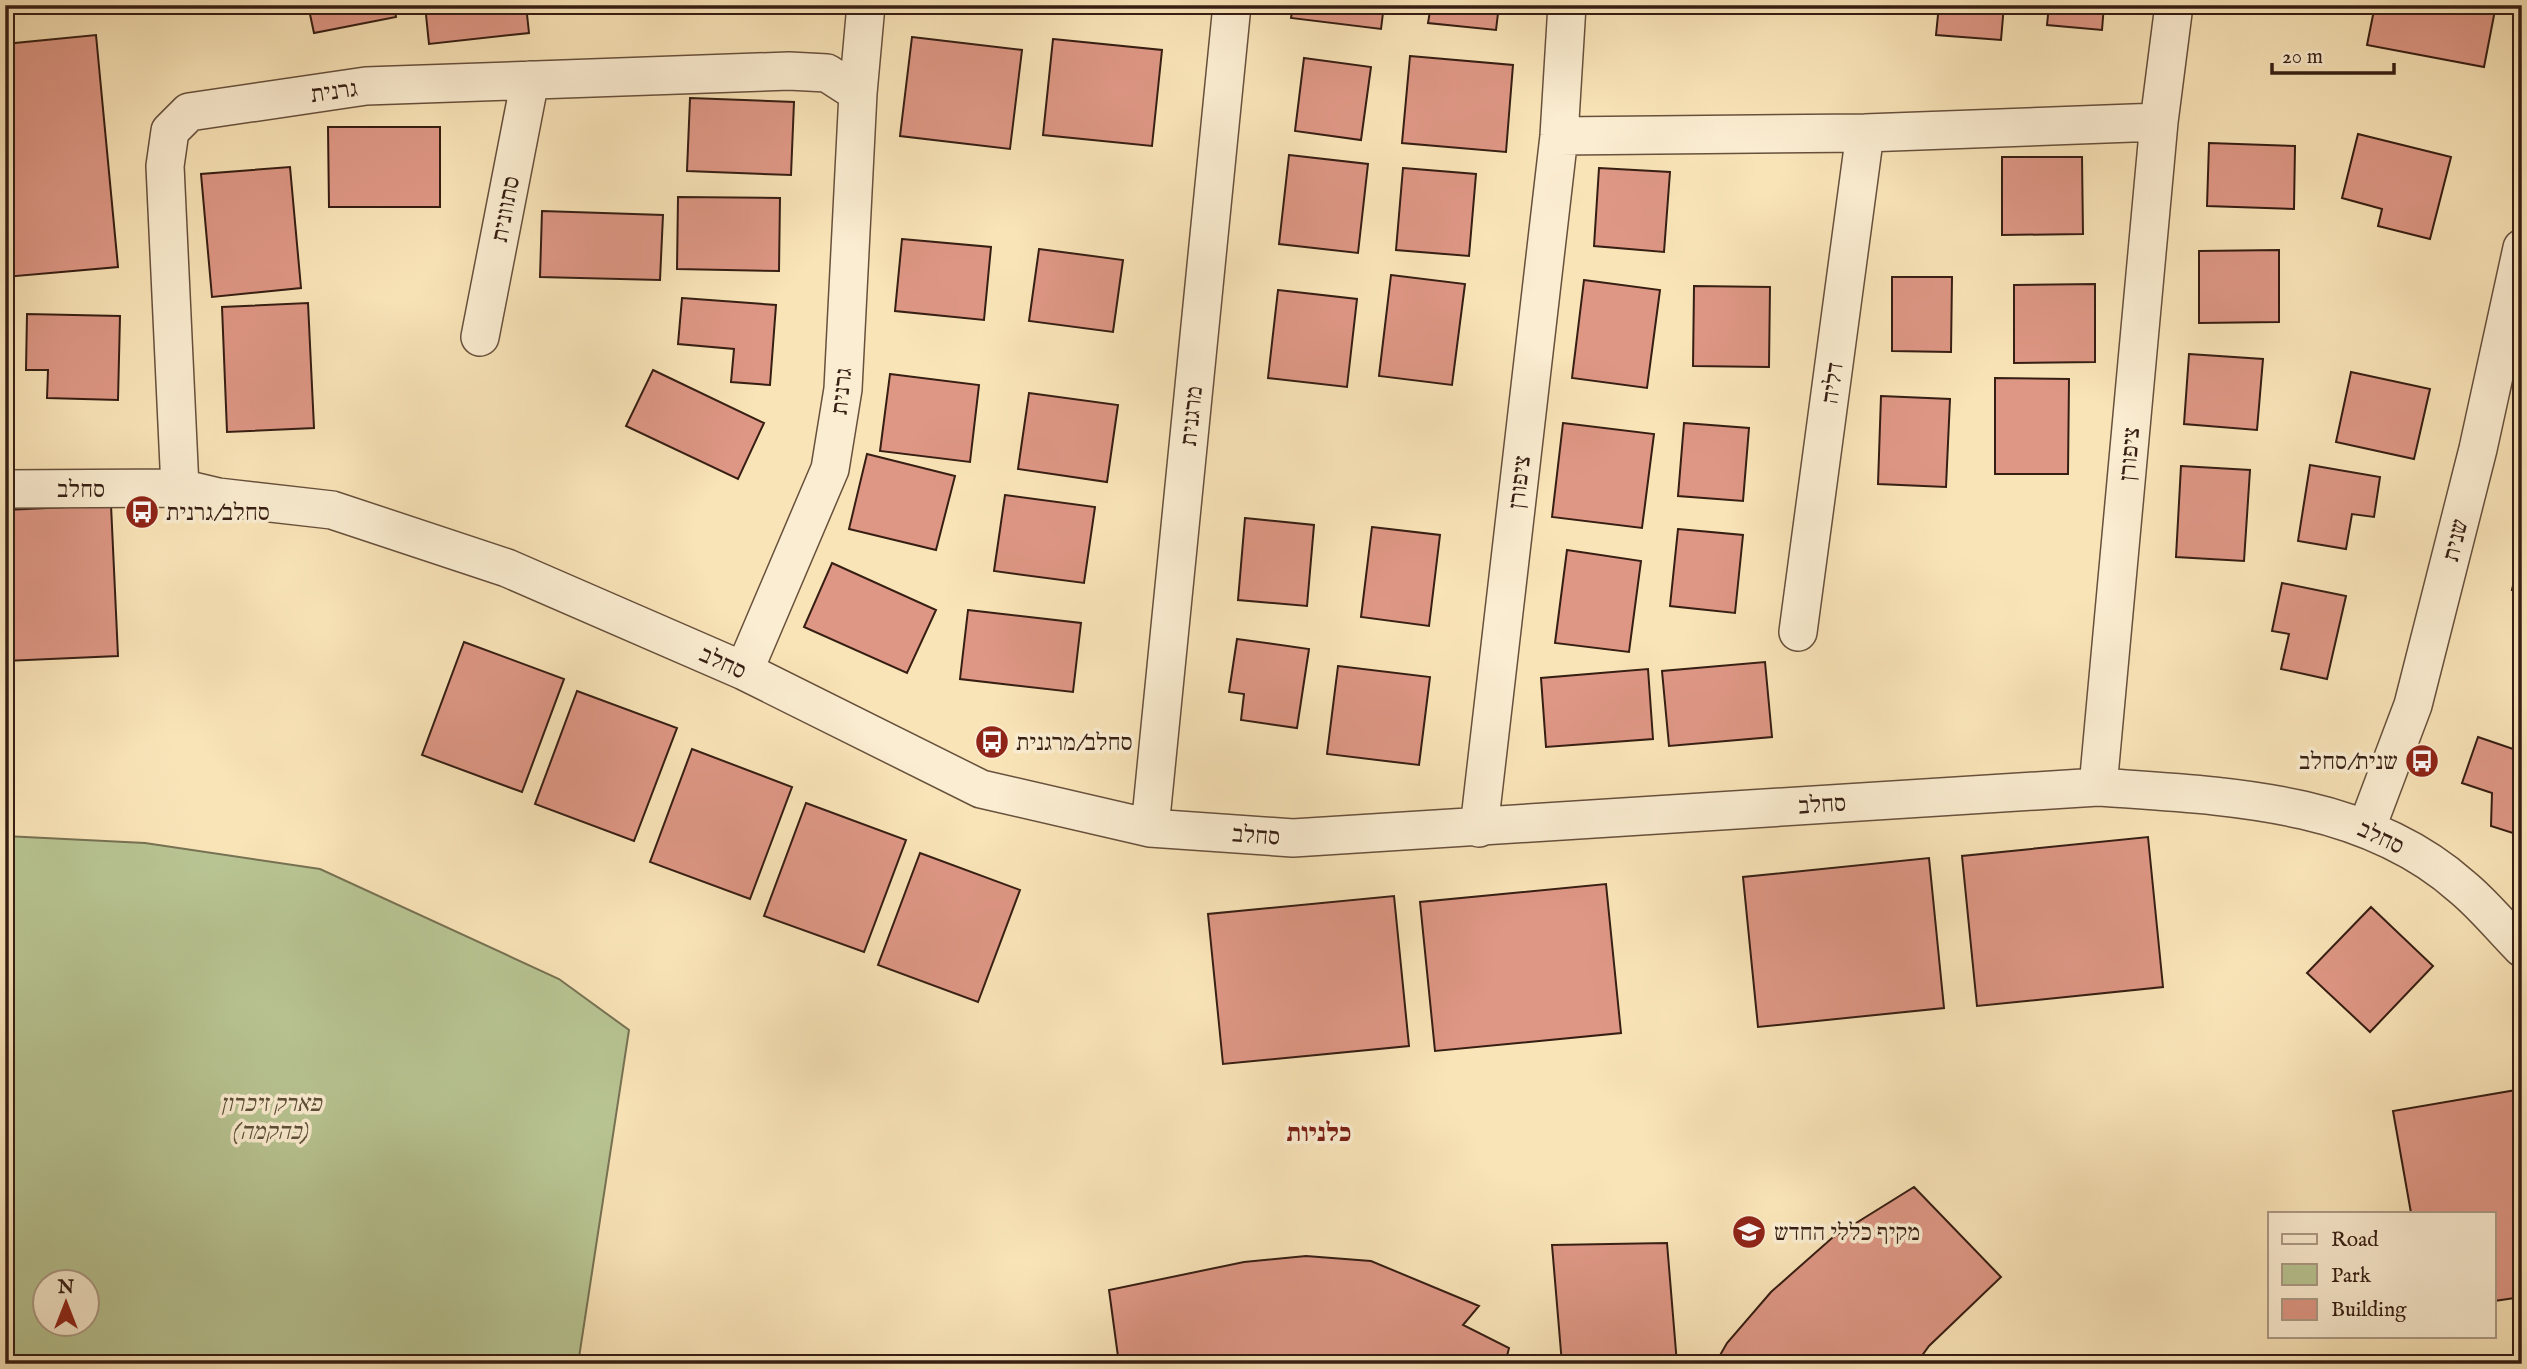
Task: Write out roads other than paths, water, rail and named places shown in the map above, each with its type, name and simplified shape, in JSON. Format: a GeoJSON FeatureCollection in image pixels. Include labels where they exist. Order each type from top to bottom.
{"type":"FeatureCollection","features":[{"type":"Feature","properties":{"kind":"street","name":"גרנית"},"geometry":{"type":"LineString","coordinates":[[744,671],[830,469],[843,389],[858,93],[866,5]]}},
{"type":"Feature","properties":{"kind":"street","name":"מרגנית"},"geometry":{"type":"LineString","coordinates":[[1150,828],[1232,5]]}},
{"type":"Feature","properties":{"kind":"street","name":"ציפורן"},"geometry":{"type":"LineString","coordinates":[[1479,828],[1559,135],[1567,5]]}},
{"type":"Feature","properties":{"kind":"street","name":"ציפורן"},"geometry":{"type":"LineString","coordinates":[[2098,787],[2159,122],[2174,5]]}},
{"type":"Feature","properties":{"kind":"street","name":"גרנית"},"geometry":{"type":"LineString","coordinates":[[180,488],[165,166],[170,131],[189,112],[366,86],[789,71],[827,74],[858,93]]}},
{"type":"Feature","properties":{"kind":"street","name":"סתוונית"},"geometry":{"type":"LineString","coordinates":[[480,337],[530,80]]}},
{"type":"Feature","properties":{"kind":"street"},"geometry":{"type":"LineString","coordinates":[[1559,135],[1865,134],[2159,122]]}},
{"type":"Feature","properties":{"kind":"street","name":"דליה"},"geometry":{"type":"LineString","coordinates":[[1798,632],[1865,134]]}},
{"type":"Feature","properties":{"kind":"street","name":"שנית"},"geometry":{"type":"LineString","coordinates":[[2367,827],[2413,705],[2478,449],[2522,248]]}},
{"type":"Feature","properties":{"kind":"street","name":"סחלב"},"geometry":{"type":"LineString","coordinates":[[5,489],[180,488],[218,496],[332,510],[507,568],[744,671],[981,789],[1150,828],[1293,838],[2098,787],[2194,793],[2271,804],[2367,827],[2407,848],[2462,886],[2522,948]]}},
{"type":"Feature","properties":{"kind":"place","name":"סחלב/גרנית"},"geometry":{"type":"Point","coordinates":[142,512]}},
{"type":"Feature","properties":{"kind":"place","name":"סחלב/מרגנית"},"geometry":{"type":"Point","coordinates":[992,742]}},
{"type":"Feature","properties":{"kind":"place","name":"שנית/סחלב"},"geometry":{"type":"Point","coordinates":[2422,761]}},
{"type":"Feature","properties":{"kind":"place","name":"מקיף כללי החדש"},"geometry":{"type":"Point","coordinates":[1749,1232]}},
{"type":"Feature","properties":{"kind":"district","name":"כלניות"},"geometry":{"type":"Point","coordinates":[1319,1132]}},
{"type":"Feature","properties":{"kind":"park label","name":"פארק זיכרון (בהקמה)"},"geometry":{"type":"Point","coordinates":[271,1117]}}]}
